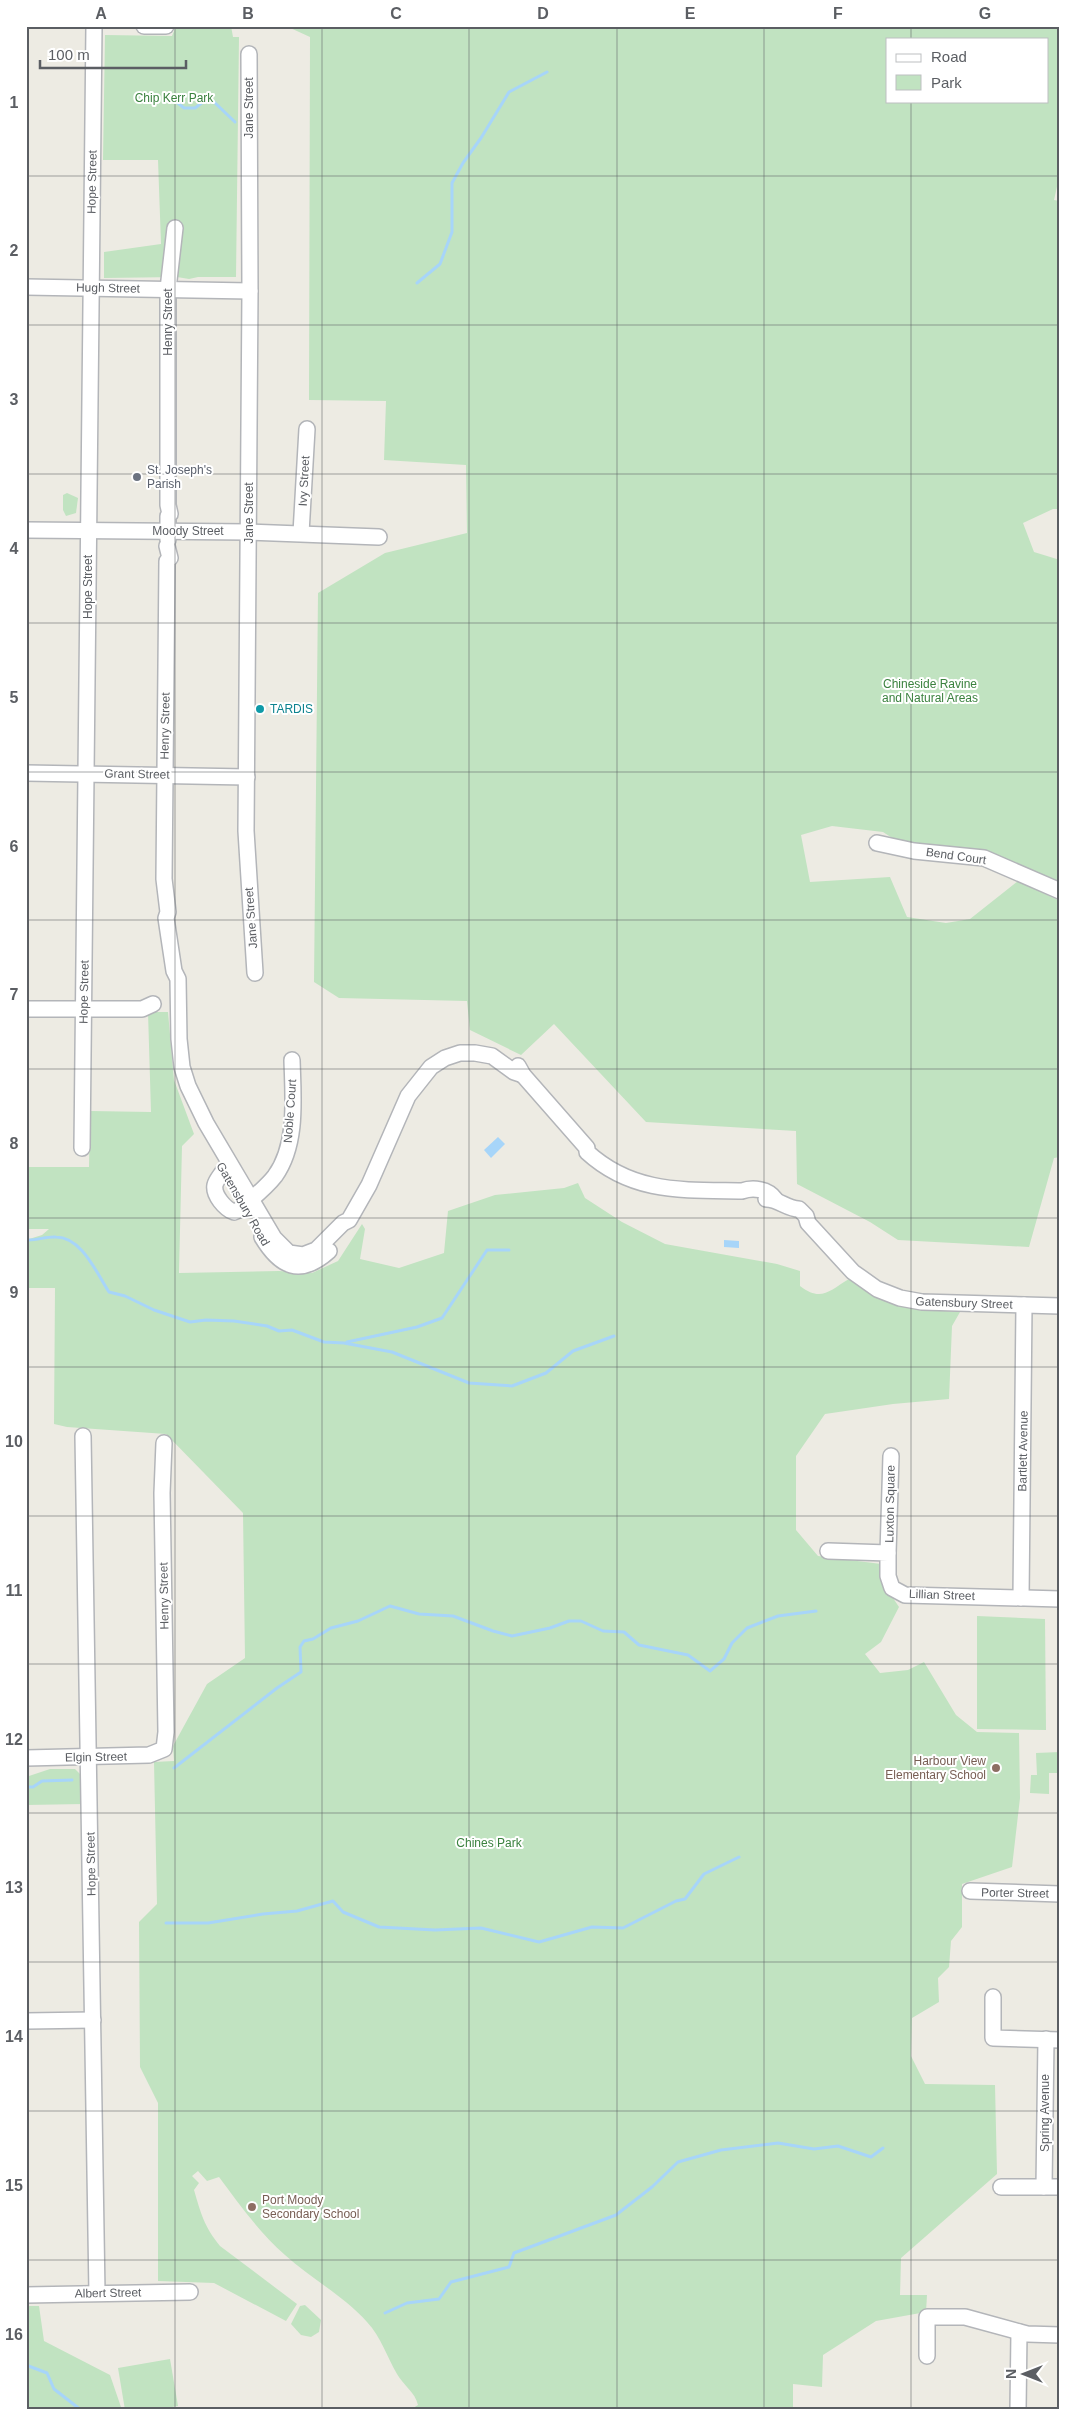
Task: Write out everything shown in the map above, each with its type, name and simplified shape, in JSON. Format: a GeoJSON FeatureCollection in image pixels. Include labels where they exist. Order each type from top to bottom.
{"type":"FeatureCollection","features":[{"type":"Feature","properties":{"kind":"street","name":"Hope Street"},"geometry":{"type":"LineString","coordinates":[[82,1148],[94,26]]}},
{"type":"Feature","properties":{"kind":"street"},"geometry":{"type":"LineString","coordinates":[[144,26],[166,26]]}},
{"type":"Feature","properties":{"kind":"street","name":"Jane Street"},"geometry":{"type":"LineString","coordinates":[[249,54],[250,291],[246,831],[255,972]]}},
{"type":"Feature","properties":{"kind":"street","name":"Henry Street"},"geometry":{"type":"LineString","coordinates":[[164,890],[167,561],[164,558],[168,524],[168,289],[175,228]]}},
{"type":"Feature","properties":{"kind":"street","name":"Hugh Street"},"geometry":{"type":"LineString","coordinates":[[26,287],[250,291]]}},
{"type":"Feature","properties":{"kind":"street","name":"Ivy Street"},"geometry":{"type":"LineString","coordinates":[[301,533],[307,429]]}},
{"type":"Feature","properties":{"kind":"street","name":"Moody Street"},"geometry":{"type":"LineString","coordinates":[[26,530],[88,531],[168,524],[249,532],[379,537]]}},
{"type":"Feature","properties":{"kind":"street","name":"Grant Street"},"geometry":{"type":"LineString","coordinates":[[26,773],[247,777]]}},
{"type":"Feature","properties":{"kind":"street","name":"Bend Court"},"geometry":{"type":"LineString","coordinates":[[877,843],[914,851],[984,858],[1060,891]]}},
{"type":"Feature","properties":{"kind":"street","name":"Gatensbury Road"},"geometry":{"type":"LineString","coordinates":[[164,890],[168,912],[173,917],[178,939],[182,972],[178,979],[179,1038],[182,1067],[188,1086],[248,1202],[283,1250],[293,1254],[304,1255],[316,1250],[343,1223],[349,1220],[369,1185],[408,1096],[408,1085],[418,1070],[439,1052],[459,1045],[498,1050],[509,1055],[517,1063],[523,1075],[587,1148],[591,1148],[605,1164],[622,1176],[652,1187],[742,1192],[749,1189],[771,1193],[775,1199],[794,1209],[799,1209],[806,1216],[808,1223]]}},
{"type":"Feature","properties":{"kind":"street"},"geometry":{"type":"LineString","coordinates":[[26,1009],[142,1009],[153,1004]]}},
{"type":"Feature","properties":{"kind":"street","name":"Noble Court"},"geometry":{"type":"LineString","coordinates":[[248,1202],[275,1177],[281,1168],[289,1145],[292,1129],[292,1060]]}},
{"type":"Feature","properties":{"kind":"street","name":"Gatensbury Road"},"geometry":{"type":"LineString","coordinates":[[188,1086],[186,1095],[197,1123],[224,1170],[216,1182],[216,1193],[229,1210],[239,1210],[248,1202]]}},
{"type":"Feature","properties":{"kind":"street","name":"Gatensbury Street"},"geometry":{"type":"LineString","coordinates":[[808,1223],[853,1272],[888,1294],[922,1302],[1060,1306]]}},
{"type":"Feature","properties":{"kind":"street","name":"Bartlett Avenue"},"geometry":{"type":"LineString","coordinates":[[1021,1598],[1024,1305]]}},
{"type":"Feature","properties":{"kind":"street","name":"Hope Street"},"geometry":{"type":"LineString","coordinates":[[83,1436],[97,2293]]}},
{"type":"Feature","properties":{"kind":"street","name":"Henry Street"},"geometry":{"type":"LineString","coordinates":[[164,1443],[162,1493],[166,1732],[164,1749]]}},
{"type":"Feature","properties":{"kind":"street","name":"Luxton Square"},"geometry":{"type":"LineString","coordinates":[[888,1553],[891,1456]]}},
{"type":"Feature","properties":{"kind":"street"},"geometry":{"type":"LineString","coordinates":[[828,1551],[888,1553]]}},
{"type":"Feature","properties":{"kind":"street","name":"Lillian Street"},"geometry":{"type":"LineString","coordinates":[[888,1553],[888,1576],[892,1588],[905,1595],[1060,1599]]}},
{"type":"Feature","properties":{"kind":"street","name":"Elgin Street"},"geometry":{"type":"LineString","coordinates":[[26,1758],[150,1755],[164,1749]]}},
{"type":"Feature","properties":{"kind":"street","name":"Porter Street"},"geometry":{"type":"LineString","coordinates":[[970,1892],[1060,1894]]}},
{"type":"Feature","properties":{"kind":"street"},"geometry":{"type":"LineString","coordinates":[[993,1997],[993,2038],[1053,2039]]}},
{"type":"Feature","properties":{"kind":"street"},"geometry":{"type":"LineString","coordinates":[[26,2021],[93,2020]]}},
{"type":"Feature","properties":{"kind":"street","name":"Spring Avenue"},"geometry":{"type":"LineString","coordinates":[[1052,2187],[1053,2039]]}},
{"type":"Feature","properties":{"kind":"street"},"geometry":{"type":"LineString","coordinates":[[1001,2187],[1052,2187]]}},
{"type":"Feature","properties":{"kind":"street","name":"Albert Street"},"geometry":{"type":"LineString","coordinates":[[26,2295],[190,2292]]}},
{"type":"Feature","properties":{"kind":"street"},"geometry":{"type":"LineString","coordinates":[[927,2356],[927,2317],[971,2318],[1019,2332],[1060,2335]]}},
{"type":"Feature","properties":{"kind":"street"},"geometry":{"type":"LineString","coordinates":[[1018,2410],[1019,2332]]}},
{"type":"Feature","properties":{"kind":"green space","name":"Chip Kerr Park"},"geometry":{"type":"Polygon","coordinates":[[[176,26],[231,26],[233,37],[239,37],[236,277],[198,277],[189,279],[177,277],[104,278],[104,252],[161,244],[158,160],[103,160],[105,35],[172,36],[176,26]]]}},
{"type":"Feature","properties":{"kind":"green space","name":"Chineside Ravine and Natural Areas"},"geometry":{"type":"Polygon","coordinates":[[[286,26],[1060,26],[1060,173],[1054,200],[1060,201],[1060,509],[1053,509],[1023,523],[1034,552],[1060,560],[1060,886],[900,843],[883,832],[832,826],[801,835],[810,882],[890,877],[907,917],[946,923],[970,919],[1018,881],[1060,901],[1060,1157],[1054,1158],[1029,1247],[898,1240],[870,1222],[797,1184],[796,1131],[646,1122],[554,1024],[521,1055],[470,1030],[467,1001],[339,998],[314,982],[318,593],[385,553],[467,533],[466,465],[384,460],[386,401],[309,400],[310,37],[286,26]]]}},
{"type":"Feature","properties":{"kind":"green space"},"geometry":{"type":"Polygon","coordinates":[[[67,493],[78,498],[76,513],[66,516],[63,510],[63,495],[67,493]]]}},
{"type":"Feature","properties":{"kind":"green space","name":"Chines Park"},"geometry":{"type":"Polygon","coordinates":[[[148,1012],[168,1012],[174,1080],[194,1134],[182,1146],[179,1273],[279,1271],[312,1273],[338,1261],[362,1224],[365,1229],[360,1259],[399,1268],[444,1253],[448,1211],[495,1195],[564,1188],[578,1183],[585,1198],[622,1222],[665,1244],[777,1264],[800,1271],[800,1286],[814,1293],[819,1294],[830,1291],[849,1279],[877,1297],[914,1309],[960,1312],[952,1326],[949,1399],[893,1404],[825,1414],[796,1456],[796,1530],[818,1556],[881,1564],[889,1592],[899,1607],[881,1642],[865,1654],[880,1673],[908,1670],[924,1662],[956,1715],[977,1732],[1019,1733],[1020,1798],[1012,1867],[962,1884],[962,1927],[951,1941],[949,1967],[938,1978],[939,2002],[912,2018],[911,2056],[925,2084],[995,2085],[997,2174],[901,2258],[900,2295],[927,2295],[926,2312],[876,2321],[823,2355],[822,2387],[793,2384],[793,2410],[410,2410],[418,2405],[417,2400],[397,2374],[380,2341],[367,2322],[358,2312],[295,2264],[276,2246],[250,2218],[219,2177],[207,2181],[198,2171],[192,2176],[199,2183],[194,2190],[204,2220],[220,2246],[297,2304],[286,2321],[214,2283],[158,2281],[158,2103],[140,2067],[139,1922],[157,1904],[154,1762],[174,1761],[173,1746],[207,1684],[245,1658],[243,1513],[166,1434],[67,1427],[54,1424],[55,1288],[26,1288],[26,1240],[42,1235],[49,1229],[26,1229],[26,1167],[89,1167],[90,1111],[151,1112],[148,1012]]]}},
{"type":"Feature","properties":{"kind":"green space"},"geometry":{"type":"Polygon","coordinates":[[[977,1616],[1045,1619],[1046,1730],[977,1729],[977,1616]]]}},
{"type":"Feature","properties":{"kind":"green space"},"geometry":{"type":"Polygon","coordinates":[[[1060,1752],[1060,1773],[1049,1773],[1049,1794],[1030,1793],[1031,1775],[1037,1775],[1036,1753],[1060,1752]]]}},
{"type":"Feature","properties":{"kind":"green space"},"geometry":{"type":"Polygon","coordinates":[[[50,1769],[75,1769],[83,1777],[84,1804],[26,1805],[26,1777],[50,1769]]]}},
{"type":"Feature","properties":{"kind":"green space"},"geometry":{"type":"Polygon","coordinates":[[[305,2305],[321,2320],[319,2332],[311,2337],[301,2335],[291,2324],[300,2306],[305,2305]]]}},
{"type":"Feature","properties":{"kind":"green space"},"geometry":{"type":"Polygon","coordinates":[[[26,2306],[39,2306],[44,2341],[110,2375],[122,2410],[26,2410],[26,2306]]]}},
{"type":"Feature","properties":{"kind":"green space"},"geometry":{"type":"Polygon","coordinates":[[[170,2359],[178,2406],[155,2410],[125,2410],[118,2368],[170,2359]]]}},
{"type":"Feature","properties":{"kind":"water"},"geometry":{"type":"Polygon","coordinates":[[[498,1137],[505,1144],[491,1158],[484,1150],[498,1137]]]}},
{"type":"Feature","properties":{"kind":"water"},"geometry":{"type":"Polygon","coordinates":[[[724,1240],[739,1241],[739,1248],[724,1247],[724,1240]]]}},
{"type":"Feature","properties":{"kind":"waterway"},"geometry":{"type":"LineString","coordinates":[[417,283],[440,264],[452,232],[452,183],[463,163],[481,138],[509,92],[547,72]]}},
{"type":"Feature","properties":{"kind":"waterway"},"geometry":{"type":"LineString","coordinates":[[174,100],[184,108],[195,108],[203,102],[213,101],[235,122]]}},
{"type":"Feature","properties":{"kind":"waterway"},"geometry":{"type":"LineString","coordinates":[[29,1240],[53,1237],[74,1243],[88,1258],[109,1292],[125,1296],[154,1310],[190,1322],[206,1320],[234,1321],[267,1326],[279,1331],[292,1330],[324,1342],[344,1343],[392,1352],[469,1383],[512,1386],[546,1373],[573,1351],[614,1336]]}},
{"type":"Feature","properties":{"kind":"waterway"},"geometry":{"type":"LineString","coordinates":[[347,1342],[417,1327],[442,1318],[487,1250],[509,1250]]}},
{"type":"Feature","properties":{"kind":"waterway"},"geometry":{"type":"LineString","coordinates":[[174,1768],[277,1688],[301,1672],[300,1647],[304,1641],[313,1639],[331,1628],[358,1621],[390,1606],[419,1614],[453,1616],[512,1636],[550,1628],[569,1621],[581,1621],[603,1631],[624,1632],[639,1645],[688,1655],[710,1671],[724,1659],[732,1643],[747,1628],[778,1616],[816,1611]]}},
{"type":"Feature","properties":{"kind":"waterway"},"geometry":{"type":"LineString","coordinates":[[26,1787],[33,1787],[42,1781],[72,1780]]}},
{"type":"Feature","properties":{"kind":"waterway"},"geometry":{"type":"LineString","coordinates":[[166,1923],[208,1923],[263,1914],[297,1911],[333,1901],[343,1912],[379,1927],[435,1930],[481,1928],[539,1942],[592,1927],[623,1928],[676,1901],[685,1899],[704,1874],[739,1857]]}},
{"type":"Feature","properties":{"kind":"waterway"},"geometry":{"type":"LineString","coordinates":[[385,2313],[407,2303],[439,2299],[451,2282],[509,2267],[514,2253],[616,2215],[652,2187],[678,2162],[721,2150],[778,2143],[814,2149],[838,2146],[871,2157],[883,2148]]}},
{"type":"Feature","properties":{"kind":"waterway"},"geometry":{"type":"LineString","coordinates":[[26,2365],[47,2373],[54,2389],[81,2410]]}},
{"type":"Feature","properties":{"kind":"place","name":"St. Joseph's Parish"},"geometry":{"type":"Point","coordinates":[137,477]}},
{"type":"Feature","properties":{"kind":"place","name":"TARDIS"},"geometry":{"type":"Point","coordinates":[260,709]}},
{"type":"Feature","properties":{"kind":"place","name":"Harbour View Elementary School"},"geometry":{"type":"Point","coordinates":[996,1768]}},
{"type":"Feature","properties":{"kind":"place","name":"Port Moody Secondary School"},"geometry":{"type":"Point","coordinates":[252,2207]}}]}
